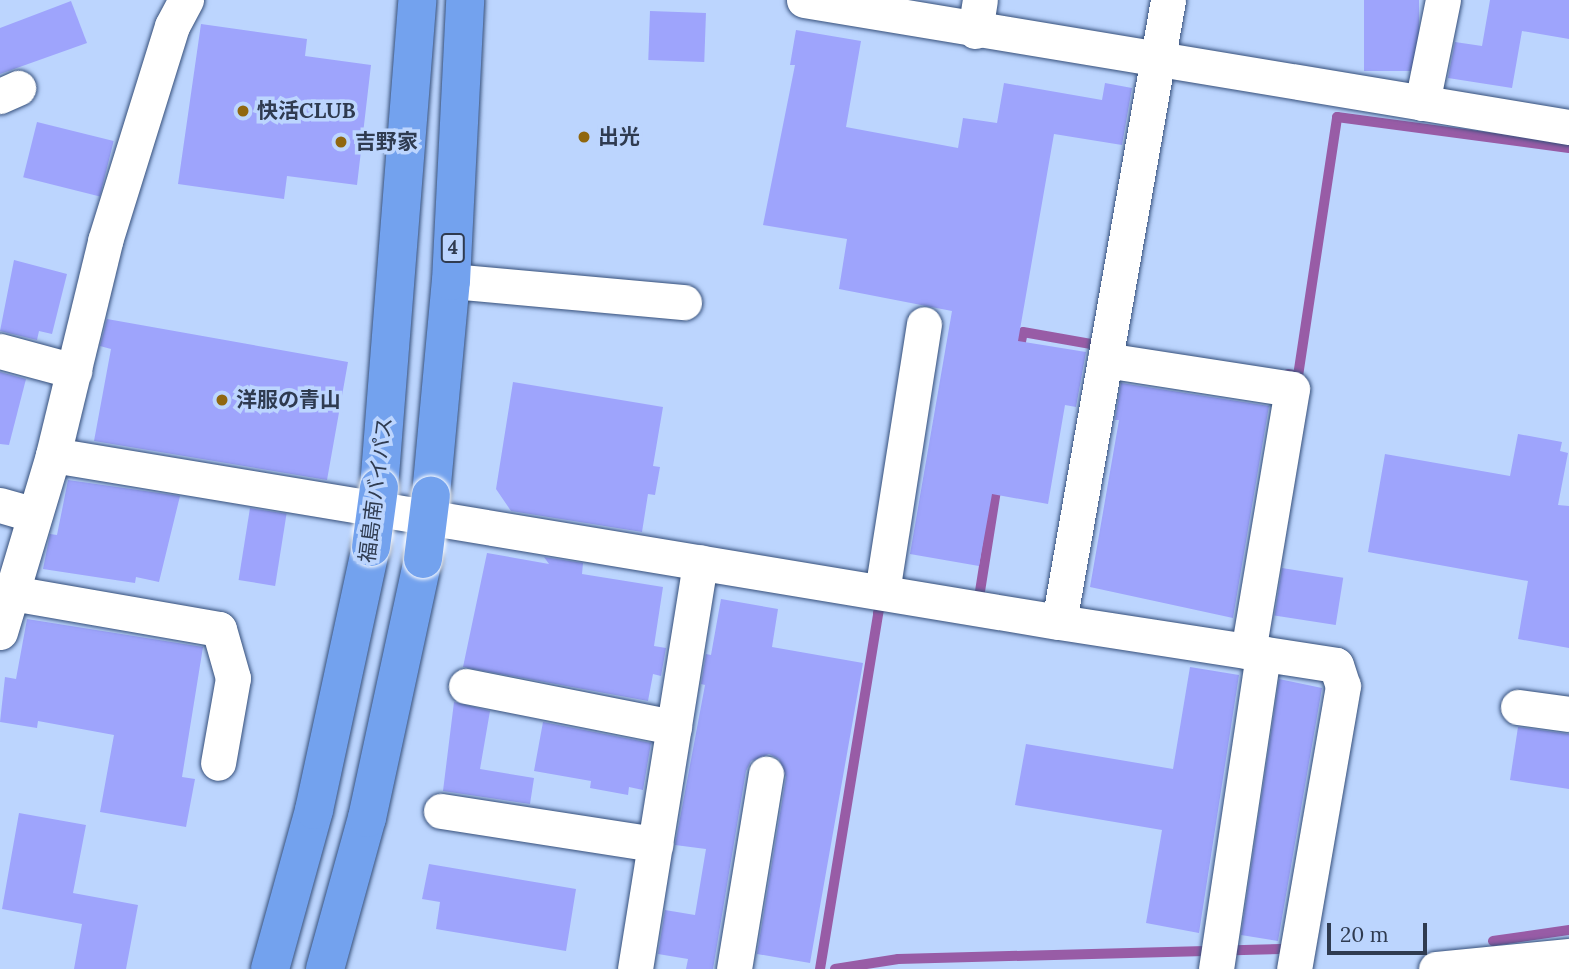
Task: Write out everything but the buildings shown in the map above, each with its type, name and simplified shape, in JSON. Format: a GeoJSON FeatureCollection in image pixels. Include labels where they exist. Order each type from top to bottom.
{"type":"FeatureCollection","features":[{"type":"Feature","properties":{"kind":"highway","name":"福島南バイパス"},"geometry":{"type":"LineString","coordinates":[[270,969],[314,810],[371,547],[379,488],[417,0]]}},
{"type":"Feature","properties":{"kind":"highway","name":"4"},"geometry":{"type":"LineString","coordinates":[[325,969],[367,818],[423,559],[451,281],[465,0]]}},
{"type":"Feature","properties":{"kind":"street"},"geometry":{"type":"LineString","coordinates":[[0,632],[53,455],[109,229],[172,26],[186,0]]}},
{"type":"Feature","properties":{"kind":"street"},"geometry":{"type":"LineString","coordinates":[[804,0],[978,16],[1158,58],[1569,127]]}},
{"type":"Feature","properties":{"kind":"street"},"geometry":{"type":"LineString","coordinates":[[1059,622],[1168,0]]}},
{"type":"Feature","properties":{"kind":"street"},"geometry":{"type":"LineString","coordinates":[[1422,103],[1443,0]]}},
{"type":"Feature","properties":{"kind":"street"},"geometry":{"type":"LineString","coordinates":[[451,281],[684,302]]}},
{"type":"Feature","properties":{"kind":"street"},"geometry":{"type":"LineString","coordinates":[[883,592],[924,324]]}},
{"type":"Feature","properties":{"kind":"street"},"geometry":{"type":"LineString","coordinates":[[0,351],[74,371]]}},
{"type":"Feature","properties":{"kind":"street"},"geometry":{"type":"LineString","coordinates":[[1105,360],[1292,389],[1255,652],[1216,969]]}},
{"type":"Feature","properties":{"kind":"street"},"geometry":{"type":"LineString","coordinates":[[53,455],[1059,622],[1335,665],[1343,686],[1294,969]]}},
{"type":"Feature","properties":{"kind":"street"},"geometry":{"type":"LineString","coordinates":[[0,505],[35,515]]}},
{"type":"Feature","properties":{"kind":"street"},"geometry":{"type":"LineString","coordinates":[[635,969],[700,562]]}},
{"type":"Feature","properties":{"kind":"street"},"geometry":{"type":"LineString","coordinates":[[12,593],[219,629],[233,678],[218,763]]}},
{"type":"Feature","properties":{"kind":"street"},"geometry":{"type":"LineString","coordinates":[[466,686],[674,727]]}},
{"type":"Feature","properties":{"kind":"street"},"geometry":{"type":"LineString","coordinates":[[1518,706],[1569,714]]}},
{"type":"Feature","properties":{"kind":"street"},"geometry":{"type":"LineString","coordinates":[[734,969],[766,774]]}},
{"type":"Feature","properties":{"kind":"street"},"geometry":{"type":"LineString","coordinates":[[441,811],[655,844]]}},
{"type":"Feature","properties":{"kind":"street"},"geometry":{"type":"LineString","coordinates":[[1436,969],[1569,956]]}},
{"type":"Feature","properties":{"kind":"waterway"},"geometry":{"type":"LineString","coordinates":[[1288,374],[1298,376],[1337,117],[1569,148]]}},
{"type":"Feature","properties":{"kind":"waterway"},"geometry":{"type":"LineString","coordinates":[[1019,352],[1023,332],[1091,344]]}},
{"type":"Feature","properties":{"kind":"waterway"},"geometry":{"type":"LineString","coordinates":[[978,604],[997,484]]}},
{"type":"Feature","properties":{"kind":"waterway"},"geometry":{"type":"LineString","coordinates":[[820,969],[878,613],[880,606],[889,607]]}},
{"type":"Feature","properties":{"kind":"waterway"},"geometry":{"type":"LineString","coordinates":[[1493,941],[1569,930]]}},
{"type":"Feature","properties":{"kind":"waterway"},"geometry":{"type":"LineString","coordinates":[[835,969],[898,959],[1281,949]]}},
{"type":"Feature","properties":{"kind":"place","name":"快活CLUB"},"geometry":{"type":"Point","coordinates":[243,111]}},
{"type":"Feature","properties":{"kind":"place","name":"出光"},"geometry":{"type":"Point","coordinates":[584,137]}},
{"type":"Feature","properties":{"kind":"place","name":"吉野家"},"geometry":{"type":"Point","coordinates":[341,142]}},
{"type":"Feature","properties":{"kind":"place","name":"洋服の青山"},"geometry":{"type":"Point","coordinates":[222,400]}}]}
